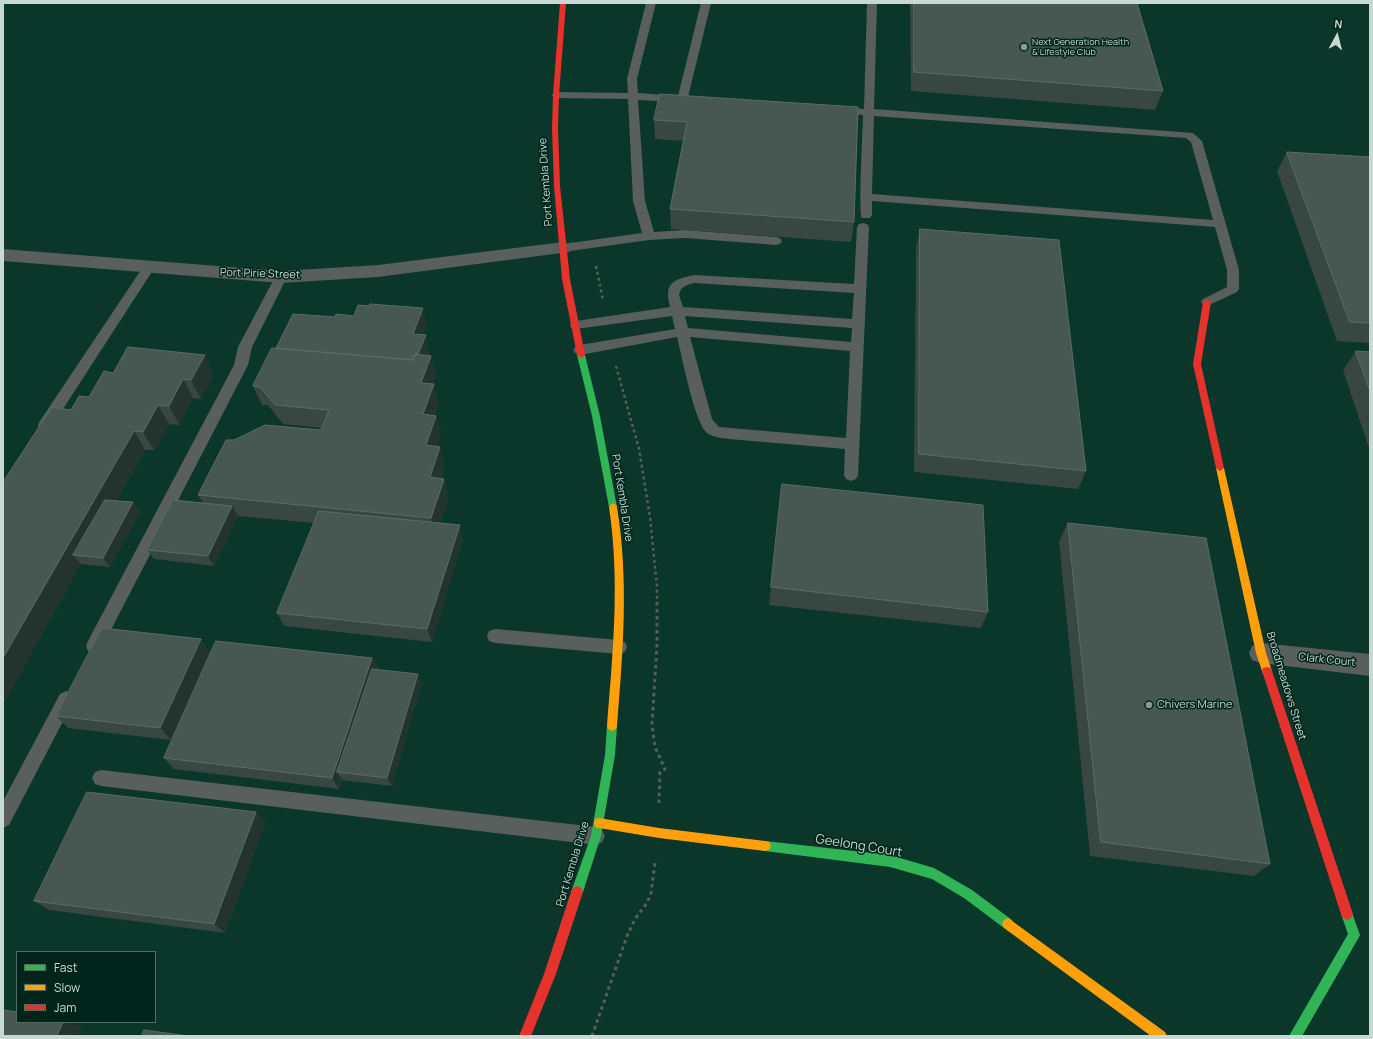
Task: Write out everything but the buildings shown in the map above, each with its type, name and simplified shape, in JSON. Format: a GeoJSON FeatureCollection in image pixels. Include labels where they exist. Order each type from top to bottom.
{"type":"FeatureCollection","features":[{"type":"Feature","properties":{"kind":"street","name":"Port Kembla Drive"},"geometry":{"type":"LineString","coordinates":[[525,1036],[550,974],[597,829],[610,755],[619,647],[620,594],[618,531],[596,416],[580,350],[566,279],[564,248],[556,186],[554,128],[563,3]]}},
{"type":"Feature","properties":{"kind":"street","name":"Port Pirie Street"},"geometry":{"type":"LineString","coordinates":[[3,255],[281,277],[378,271],[564,248]]}},
{"type":"Feature","properties":{"kind":"street","name":"Broadmeadows Street"},"geometry":{"type":"LineString","coordinates":[[1207,302],[1196,364],[1261,653],[1354,935],[1295,1036]]}},
{"type":"Feature","properties":{"kind":"street","name":"Clark Court"},"geometry":{"type":"LineString","coordinates":[[1261,653],[1370,665]]}},
{"type":"Feature","properties":{"kind":"street","name":"Geelong Court"},"geometry":{"type":"LineString","coordinates":[[597,829],[659,832],[890,861],[934,874],[968,894],[1161,1036]]}},
{"type":"Feature","properties":{"kind":"lane"},"geometry":{"type":"LineString","coordinates":[[649,236],[639,201],[632,79],[651,3]]}},
{"type":"Feature","properties":{"kind":"lane"},"geometry":{"type":"LineString","coordinates":[[683,99],[706,3]]}},
{"type":"Feature","properties":{"kind":"lane"},"geometry":{"type":"LineString","coordinates":[[851,475],[851,444],[856,347],[870,112],[872,3]]}},
{"type":"Feature","properties":{"kind":"lane"},"geometry":{"type":"LineString","coordinates":[[556,95],[633,96],[698,100]]}},
{"type":"Feature","properties":{"kind":"lane"},"geometry":{"type":"LineString","coordinates":[[826,109],[1189,135],[1196,141],[1233,270],[1232,289],[1207,302]]}},
{"type":"Feature","properties":{"kind":"lane"},"geometry":{"type":"LineString","coordinates":[[866,197],[1220,224]]}},
{"type":"Feature","properties":{"kind":"lane"},"geometry":{"type":"LineString","coordinates":[[564,248],[649,236],[685,234],[776,241]]}},
{"type":"Feature","properties":{"kind":"lane"},"geometry":{"type":"LineString","coordinates":[[38,435],[149,267]]}},
{"type":"Feature","properties":{"kind":"lane"},"geometry":{"type":"LineString","coordinates":[[87,658],[241,365],[245,347],[281,277]]}},
{"type":"Feature","properties":{"kind":"lane"},"geometry":{"type":"LineString","coordinates":[[851,444],[720,433],[710,428],[705,420],[672,295],[674,288],[681,282],[694,279],[860,290]]}},
{"type":"Feature","properties":{"kind":"lane"},"geometry":{"type":"LineString","coordinates":[[576,325],[608,322],[676,311],[858,324]]}},
{"type":"Feature","properties":{"kind":"lane"},"geometry":{"type":"LineString","coordinates":[[580,350],[682,332],[856,347]]}},
{"type":"Feature","properties":{"kind":"lane"},"geometry":{"type":"LineString","coordinates":[[494,636],[619,647]]}},
{"type":"Feature","properties":{"kind":"lane"},"geometry":{"type":"LineString","coordinates":[[3,819],[73,686]]}},
{"type":"Feature","properties":{"kind":"lane"},"geometry":{"type":"LineString","coordinates":[[101,778],[597,829]]}},
{"type":"Feature","properties":{"kind":"path"},"geometry":{"type":"LineString","coordinates":[[592,244],[608,322]]}},
{"type":"Feature","properties":{"kind":"path"},"geometry":{"type":"LineString","coordinates":[[612,344],[627,408],[639,449],[653,546],[657,587],[657,612],[652,724],[655,747],[665,769],[660,772]]}},
{"type":"Feature","properties":{"kind":"path"},"geometry":{"type":"LineString","coordinates":[[592,1036],[627,936],[635,920],[647,903],[651,893],[653,878]]}},
{"type":"Feature","properties":{"kind":"shaded area"},"geometry":{"type":"Polygon","coordinates":[[[3,3],[1370,3],[1370,1036],[3,1036],[3,3]]]}},
{"type":"Feature","properties":{"kind":"traffic: fast"},"geometry":{"type":"LineString","coordinates":[[581,355],[596,416],[613,507]]}},
{"type":"Feature","properties":{"kind":"traffic: fast"},"geometry":{"type":"LineString","coordinates":[[577,892],[596,836],[610,755],[612,726]]}},
{"type":"Feature","properties":{"kind":"traffic: fast"},"geometry":{"type":"LineString","coordinates":[[765,846],[890,861],[934,874],[968,894],[1008,924]]}},
{"type":"Feature","properties":{"kind":"traffic: fast"},"geometry":{"type":"LineString","coordinates":[[1295,1036],[1354,935],[1347,914]]}},
{"type":"Feature","properties":{"kind":"traffic: slow"},"geometry":{"type":"LineString","coordinates":[[1220,468],[1261,653],[1267,671]]}},
{"type":"Feature","properties":{"kind":"traffic: slow"},"geometry":{"type":"LineString","coordinates":[[612,726],[620,616],[620,561],[613,507]]}},
{"type":"Feature","properties":{"kind":"traffic: slow"},"geometry":{"type":"LineString","coordinates":[[599,823],[659,833],[765,846]]}},
{"type":"Feature","properties":{"kind":"traffic: slow"},"geometry":{"type":"LineString","coordinates":[[1008,924],[1161,1036]]}},
{"type":"Feature","properties":{"kind":"traffic: jam"},"geometry":{"type":"LineString","coordinates":[[563,3],[556,95],[555,128],[557,186],[566,279],[581,355]]}},
{"type":"Feature","properties":{"kind":"traffic: jam"},"geometry":{"type":"LineString","coordinates":[[1207,302],[1197,364],[1220,468]]}},
{"type":"Feature","properties":{"kind":"traffic: jam"},"geometry":{"type":"LineString","coordinates":[[1267,671],[1347,914]]}},
{"type":"Feature","properties":{"kind":"traffic: jam"},"geometry":{"type":"LineString","coordinates":[[525,1036],[550,974],[577,892]]}},
{"type":"Feature","properties":{"kind":"place","name":"Next Generation Health & Lifestyle Club"},"geometry":{"type":"Point","coordinates":[1024,47]}},
{"type":"Feature","properties":{"kind":"place","name":"Chivers Marine"},"geometry":{"type":"Point","coordinates":[1149,705]}}]}
